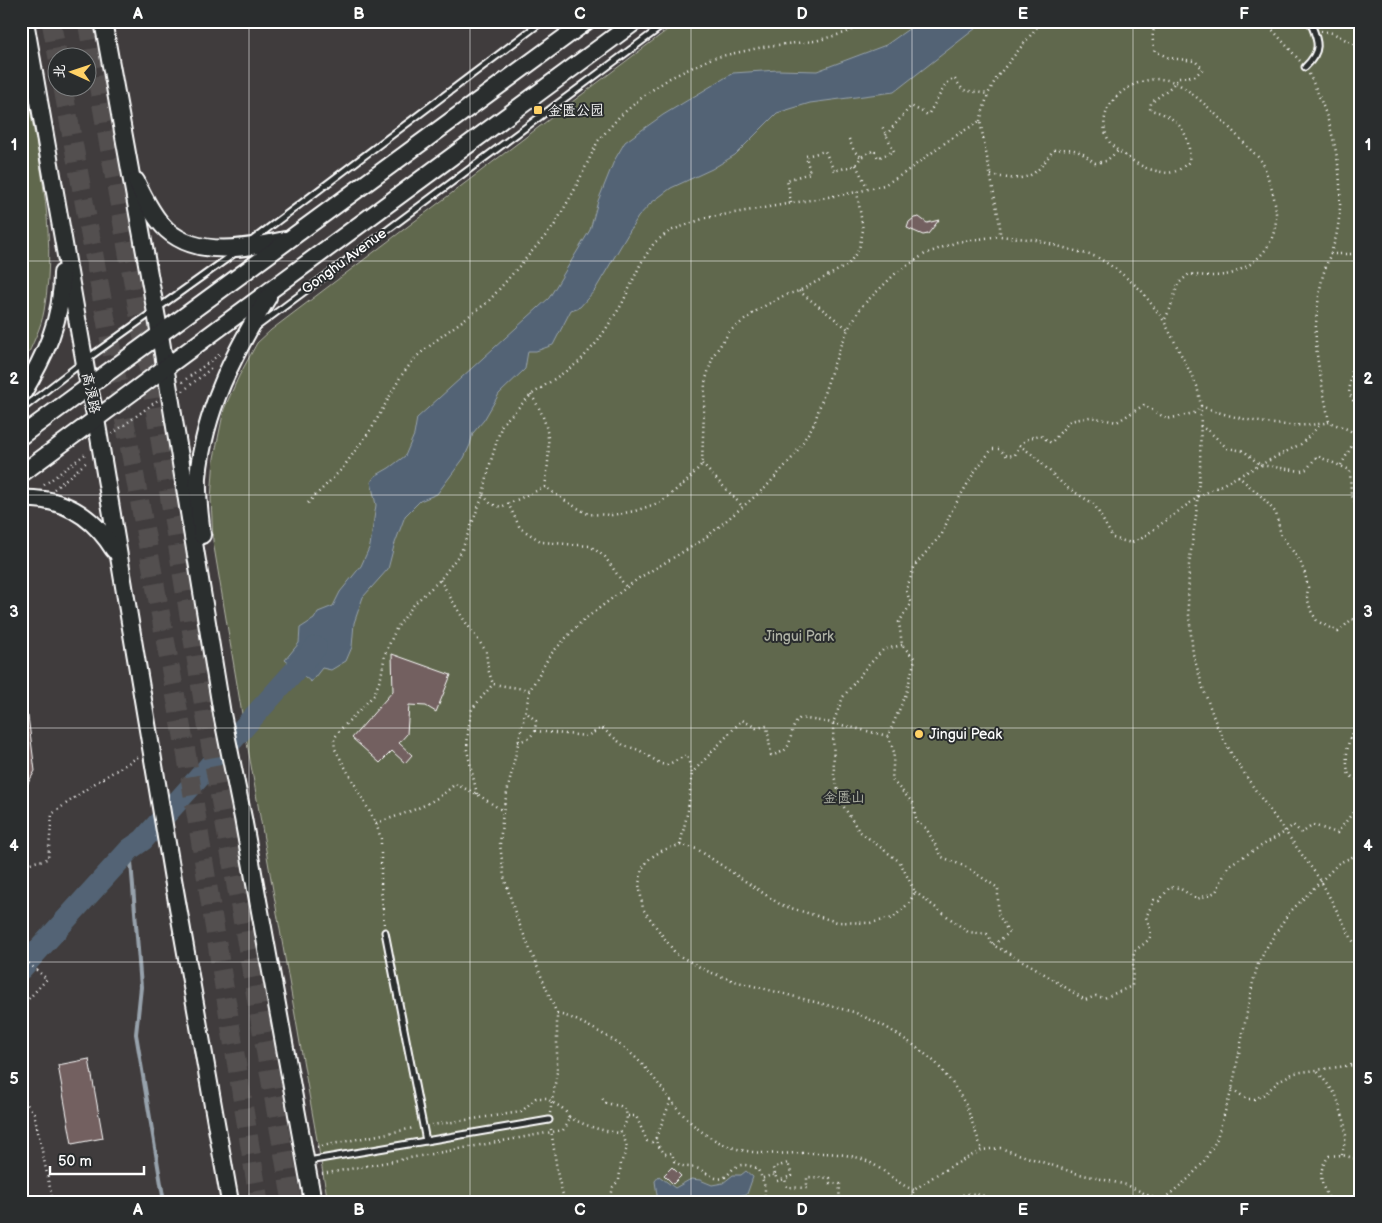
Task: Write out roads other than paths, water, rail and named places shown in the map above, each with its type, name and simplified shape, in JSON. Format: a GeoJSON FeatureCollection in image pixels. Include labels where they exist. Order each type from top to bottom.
{"type":"FeatureCollection","features":[{"type":"Feature","properties":{"kind":"main road","name":"高浪路"},"geometry":{"type":"LineString","coordinates":[[25,21],[88,387],[96,419],[148,759],[173,878],[230,1202]]}},
{"type":"Feature","properties":{"kind":"main road"},"geometry":{"type":"LineString","coordinates":[[103,21],[165,366],[173,394],[222,714],[243,818],[313,1202]]}},
{"type":"Feature","properties":{"kind":"main road"},"geometry":{"type":"LineString","coordinates":[[21,436],[587,21]]}},
{"type":"Feature","properties":{"kind":"main road","name":"Gonghu Avenue"},"geometry":{"type":"LineString","coordinates":[[21,474],[165,366],[272,290],[636,21]]}},
{"type":"Feature","properties":{"kind":"main road"},"geometry":{"type":"LineString","coordinates":[[127,160],[138,185],[167,230],[187,242],[224,249],[292,238]]}},
{"type":"Feature","properties":{"kind":"main road"},"geometry":{"type":"LineString","coordinates":[[21,396],[38,368],[51,340],[59,309],[63,280],[62,228]]}},
{"type":"Feature","properties":{"kind":"main road"},"geometry":{"type":"LineString","coordinates":[[200,580],[202,540],[198,480],[202,444],[226,372],[245,335],[272,290]]}},
{"type":"Feature","properties":{"kind":"main road"},"geometry":{"type":"LineString","coordinates":[[25,498],[47,501],[71,508],[86,517],[104,533],[118,556]]}},
{"type":"Feature","properties":{"kind":"lane"},"geometry":{"type":"LineString","coordinates":[[21,410],[84,361],[140,322],[155,308],[242,247],[543,21]]}},
{"type":"Feature","properties":{"kind":"lane","name":"Gonghu Avenue"},"geometry":{"type":"LineString","coordinates":[[245,335],[669,21]]}},
{"type":"Feature","properties":{"kind":"lane"},"geometry":{"type":"LineString","coordinates":[[1305,67],[1312,61],[1318,43],[1310,21]]}},
{"type":"Feature","properties":{"kind":"lane"},"geometry":{"type":"LineString","coordinates":[[385,932],[426,1141]]}},
{"type":"Feature","properties":{"kind":"lane"},"geometry":{"type":"LineString","coordinates":[[306,1162],[549,1120]]}},
{"type":"Feature","properties":{"kind":"water"},"geometry":{"type":"Polygon","coordinates":[[[920,21],[985,21],[894,92],[810,103],[777,113],[735,155],[712,169],[671,188],[651,203],[638,217],[595,290],[580,307],[571,310],[553,345],[536,351],[528,351],[525,369],[499,394],[484,420],[473,433],[464,458],[437,494],[420,501],[405,516],[388,569],[363,597],[354,623],[352,647],[346,661],[331,670],[322,668],[311,682],[285,660],[299,643],[300,628],[314,619],[318,612],[333,606],[340,592],[361,566],[370,546],[376,505],[371,482],[375,476],[405,456],[414,435],[417,418],[549,298],[590,230],[598,201],[614,161],[625,142],[663,115],[733,73],[778,70],[817,71],[886,45],[920,21]]]}},
{"type":"Feature","properties":{"kind":"water"},"geometry":{"type":"Polygon","coordinates":[[[746,1171],[753,1177],[747,1194],[708,1202],[658,1202],[655,1181],[659,1176],[675,1188],[691,1179],[700,1180],[712,1185],[723,1183],[733,1175],[741,1175],[746,1171]]]}},
{"type":"Feature","properties":{"kind":"waterway"},"geometry":{"type":"LineString","coordinates":[[21,969],[130,849],[143,840],[316,647]]}},
{"type":"Feature","properties":{"kind":"waterway"},"geometry":{"type":"LineString","coordinates":[[130,849],[141,987],[136,1034],[164,1202]]}},
{"type":"Feature","properties":{"kind":"tunnel"},"geometry":{"type":"LineString","coordinates":[[51,21],[56,48]]}},
{"type":"Feature","properties":{"kind":"tunnel"},"geometry":{"type":"LineString","coordinates":[[87,21],[150,378],[209,737],[292,1202]]}},
{"type":"Feature","properties":{"kind":"tunnel"},"geometry":{"type":"LineString","coordinates":[[65,98],[186,752],[259,1202]]}},
{"type":"Feature","properties":{"kind":"place","name":"金匮公园"},"geometry":{"type":"Point","coordinates":[538,110]}},
{"type":"Feature","properties":{"kind":"place","name":"Jingui Peak"},"geometry":{"type":"Point","coordinates":[919,734]}},
{"type":"Feature","properties":{"kind":"park label","name":"Jingui Park"},"geometry":{"type":"Point","coordinates":[799,636]}},
{"type":"Feature","properties":{"kind":"park label","name":"金匮山"},"geometry":{"type":"Point","coordinates":[844,797]}}]}
